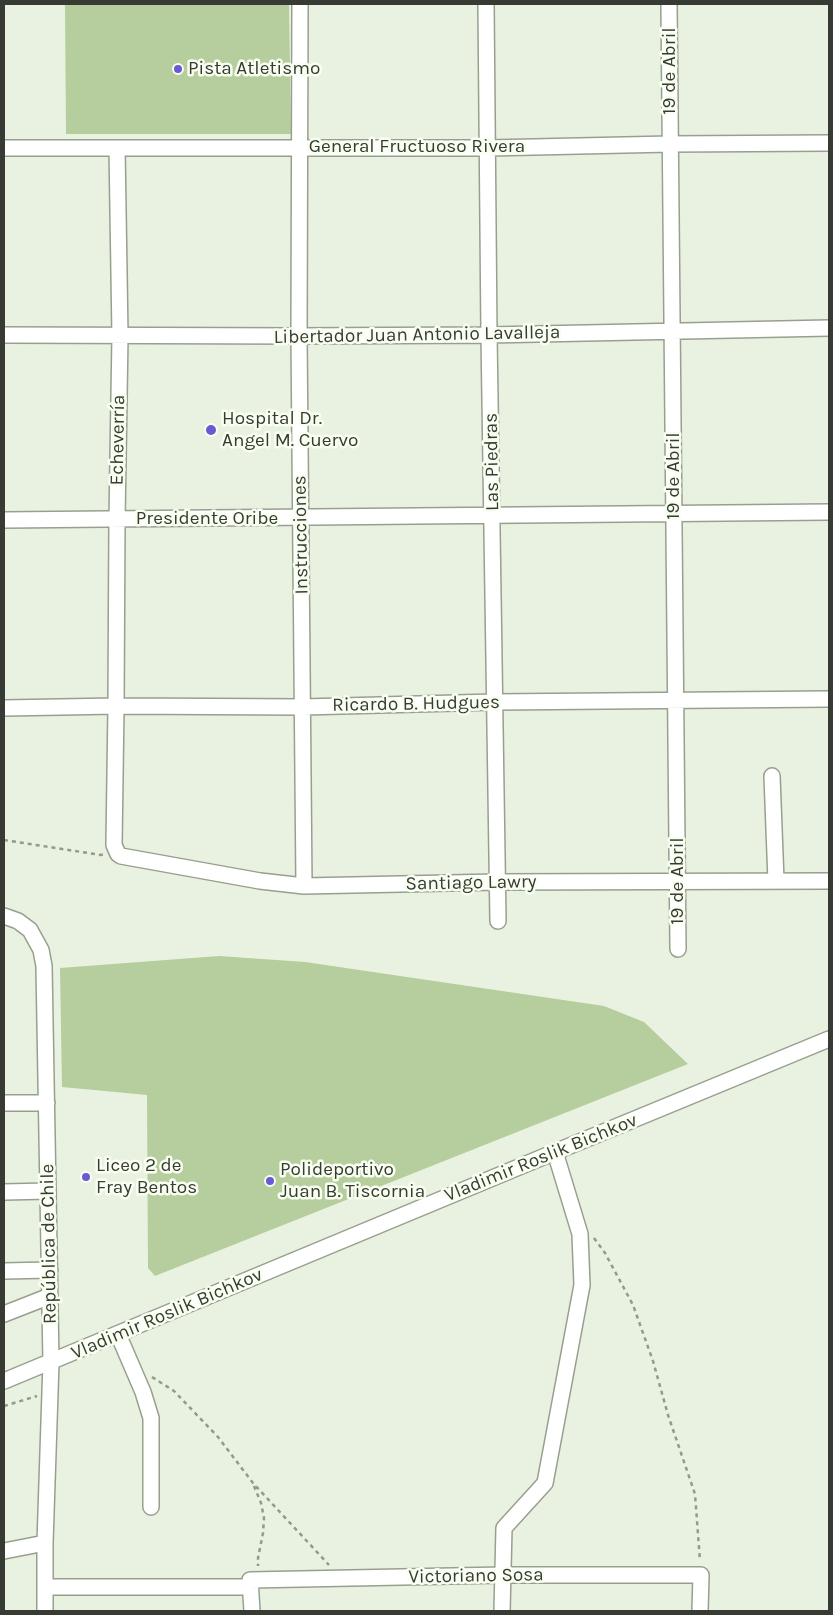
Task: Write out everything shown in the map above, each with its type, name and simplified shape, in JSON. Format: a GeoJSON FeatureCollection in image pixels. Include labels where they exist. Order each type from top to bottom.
{"type":"FeatureCollection","features":[{"type":"Feature","properties":{"kind":"street","name":"Instrucciones"},"geometry":{"type":"LineString","coordinates":[[300,4],[299,336],[304,886]]}},
{"type":"Feature","properties":{"kind":"street","name":"Las Piedras"},"geometry":{"type":"LineString","coordinates":[[486,4],[498,921]]}},
{"type":"Feature","properties":{"kind":"street","name":"19 de Abril"},"geometry":{"type":"LineString","coordinates":[[669,4],[678,949]]}},
{"type":"Feature","properties":{"kind":"street","name":"General Fructuoso Rivera"},"geometry":{"type":"LineString","coordinates":[[4,148],[488,148],[829,143]]}},
{"type":"Feature","properties":{"kind":"street","name":"Echeverría"},"geometry":{"type":"LineString","coordinates":[[116,852],[114,845],[120,336],[117,148]]}},
{"type":"Feature","properties":{"kind":"street","name":"Libertador Juan Antonio Lavalleja"},"geometry":{"type":"LineString","coordinates":[[4,335],[489,335],[829,328]]}},
{"type":"Feature","properties":{"kind":"street","name":"Presidente Oribe"},"geometry":{"type":"LineString","coordinates":[[4,520],[829,512]]}},
{"type":"Feature","properties":{"kind":"street","name":"Ricardo B. Hudgues"},"geometry":{"type":"LineString","coordinates":[[4,708],[116,706],[303,707],[495,702],[829,699]]}},
{"type":"Feature","properties":{"kind":"street"},"geometry":{"type":"LineString","coordinates":[[772,776],[776,881]]}},
{"type":"Feature","properties":{"kind":"street","name":"Santiago Lawry"},"geometry":{"type":"LineString","coordinates":[[116,852],[121,856],[274,883],[304,886],[498,882],[829,881]]}},
{"type":"Feature","properties":{"kind":"street","name":"República de Chile"},"geometry":{"type":"LineString","coordinates":[[4,916],[18,921],[30,930],[41,950],[44,966],[48,1103],[51,1362],[45,1543],[45,1611]]}},
{"type":"Feature","properties":{"kind":"street","name":"Vladimir Roslik Bichkov"},"geometry":{"type":"LineString","coordinates":[[4,1382],[829,1039]]}},
{"type":"Feature","properties":{"kind":"street"},"geometry":{"type":"LineString","coordinates":[[4,1103],[48,1103]]}},
{"type":"Feature","properties":{"kind":"street"},"geometry":{"type":"LineString","coordinates":[[502,1611],[504,1528],[544,1483],[582,1285],[580,1234],[555,1152]]}},
{"type":"Feature","properties":{"kind":"street"},"geometry":{"type":"LineString","coordinates":[[4,1192],[48,1192]]}},
{"type":"Feature","properties":{"kind":"street"},"geometry":{"type":"LineString","coordinates":[[4,1271],[50,1270]]}},
{"type":"Feature","properties":{"kind":"street"},"geometry":{"type":"LineString","coordinates":[[4,1314],[50,1296]]}},
{"type":"Feature","properties":{"kind":"street"},"geometry":{"type":"LineString","coordinates":[[118,1334],[143,1392],[151,1418],[151,1507]]}},
{"type":"Feature","properties":{"kind":"street"},"geometry":{"type":"LineString","coordinates":[[4,1551],[45,1543]]}},
{"type":"Feature","properties":{"kind":"street","name":"Victoriano Sosa"},"geometry":{"type":"LineString","coordinates":[[45,1587],[503,1575],[701,1575]]}},
{"type":"Feature","properties":{"kind":"street"},"geometry":{"type":"LineString","coordinates":[[700,1611],[701,1575]]}},
{"type":"Feature","properties":{"kind":"street"},"geometry":{"type":"LineString","coordinates":[[252,1611],[253,1583]]}},
{"type":"Feature","properties":{"kind":"path"},"geometry":{"type":"LineString","coordinates":[[4,840],[102,855],[116,852]]}},
{"type":"Feature","properties":{"kind":"path"},"geometry":{"type":"LineString","coordinates":[[589,1231],[606,1253],[633,1305],[653,1361],[668,1414],[695,1494],[701,1575]]}},
{"type":"Feature","properties":{"kind":"path"},"geometry":{"type":"LineString","coordinates":[[151,1377],[174,1392],[192,1409],[218,1437],[252,1483],[316,1552],[343,1578]]}},
{"type":"Feature","properties":{"kind":"path"},"geometry":{"type":"LineString","coordinates":[[4,1406],[50,1391]]}},
{"type":"Feature","properties":{"kind":"path"},"geometry":{"type":"LineString","coordinates":[[252,1483],[262,1503],[264,1518],[263,1533],[253,1583]]}},
{"type":"Feature","properties":{"kind":"green space","name":"Pista Atletismo"},"geometry":{"type":"Polygon","coordinates":[[[65,4],[289,4],[291,134],[66,134],[65,4]]]}},
{"type":"Feature","properties":{"kind":"green space","name":"Polideportivo Juan B. Tiscornia"},"geometry":{"type":"Polygon","coordinates":[[[219,956],[305,962],[604,1006],[644,1022],[688,1064],[155,1276],[148,1268],[147,1095],[62,1087],[60,968],[219,956]]]}},
{"type":"Feature","properties":{"kind":"place","name":"Pista Atletismo"},"geometry":{"type":"Point","coordinates":[178,69]}},
{"type":"Feature","properties":{"kind":"place","name":"Hospital Dr. Angel M. Cuervo"},"geometry":{"type":"Point","coordinates":[211,430]}},
{"type":"Feature","properties":{"kind":"place","name":"Liceo 2 de Fray Bentos"},"geometry":{"type":"Point","coordinates":[86,1177]}},
{"type":"Feature","properties":{"kind":"place","name":"Polideportivo Juan B. Tiscornia"},"geometry":{"type":"Point","coordinates":[270,1181]}}]}
